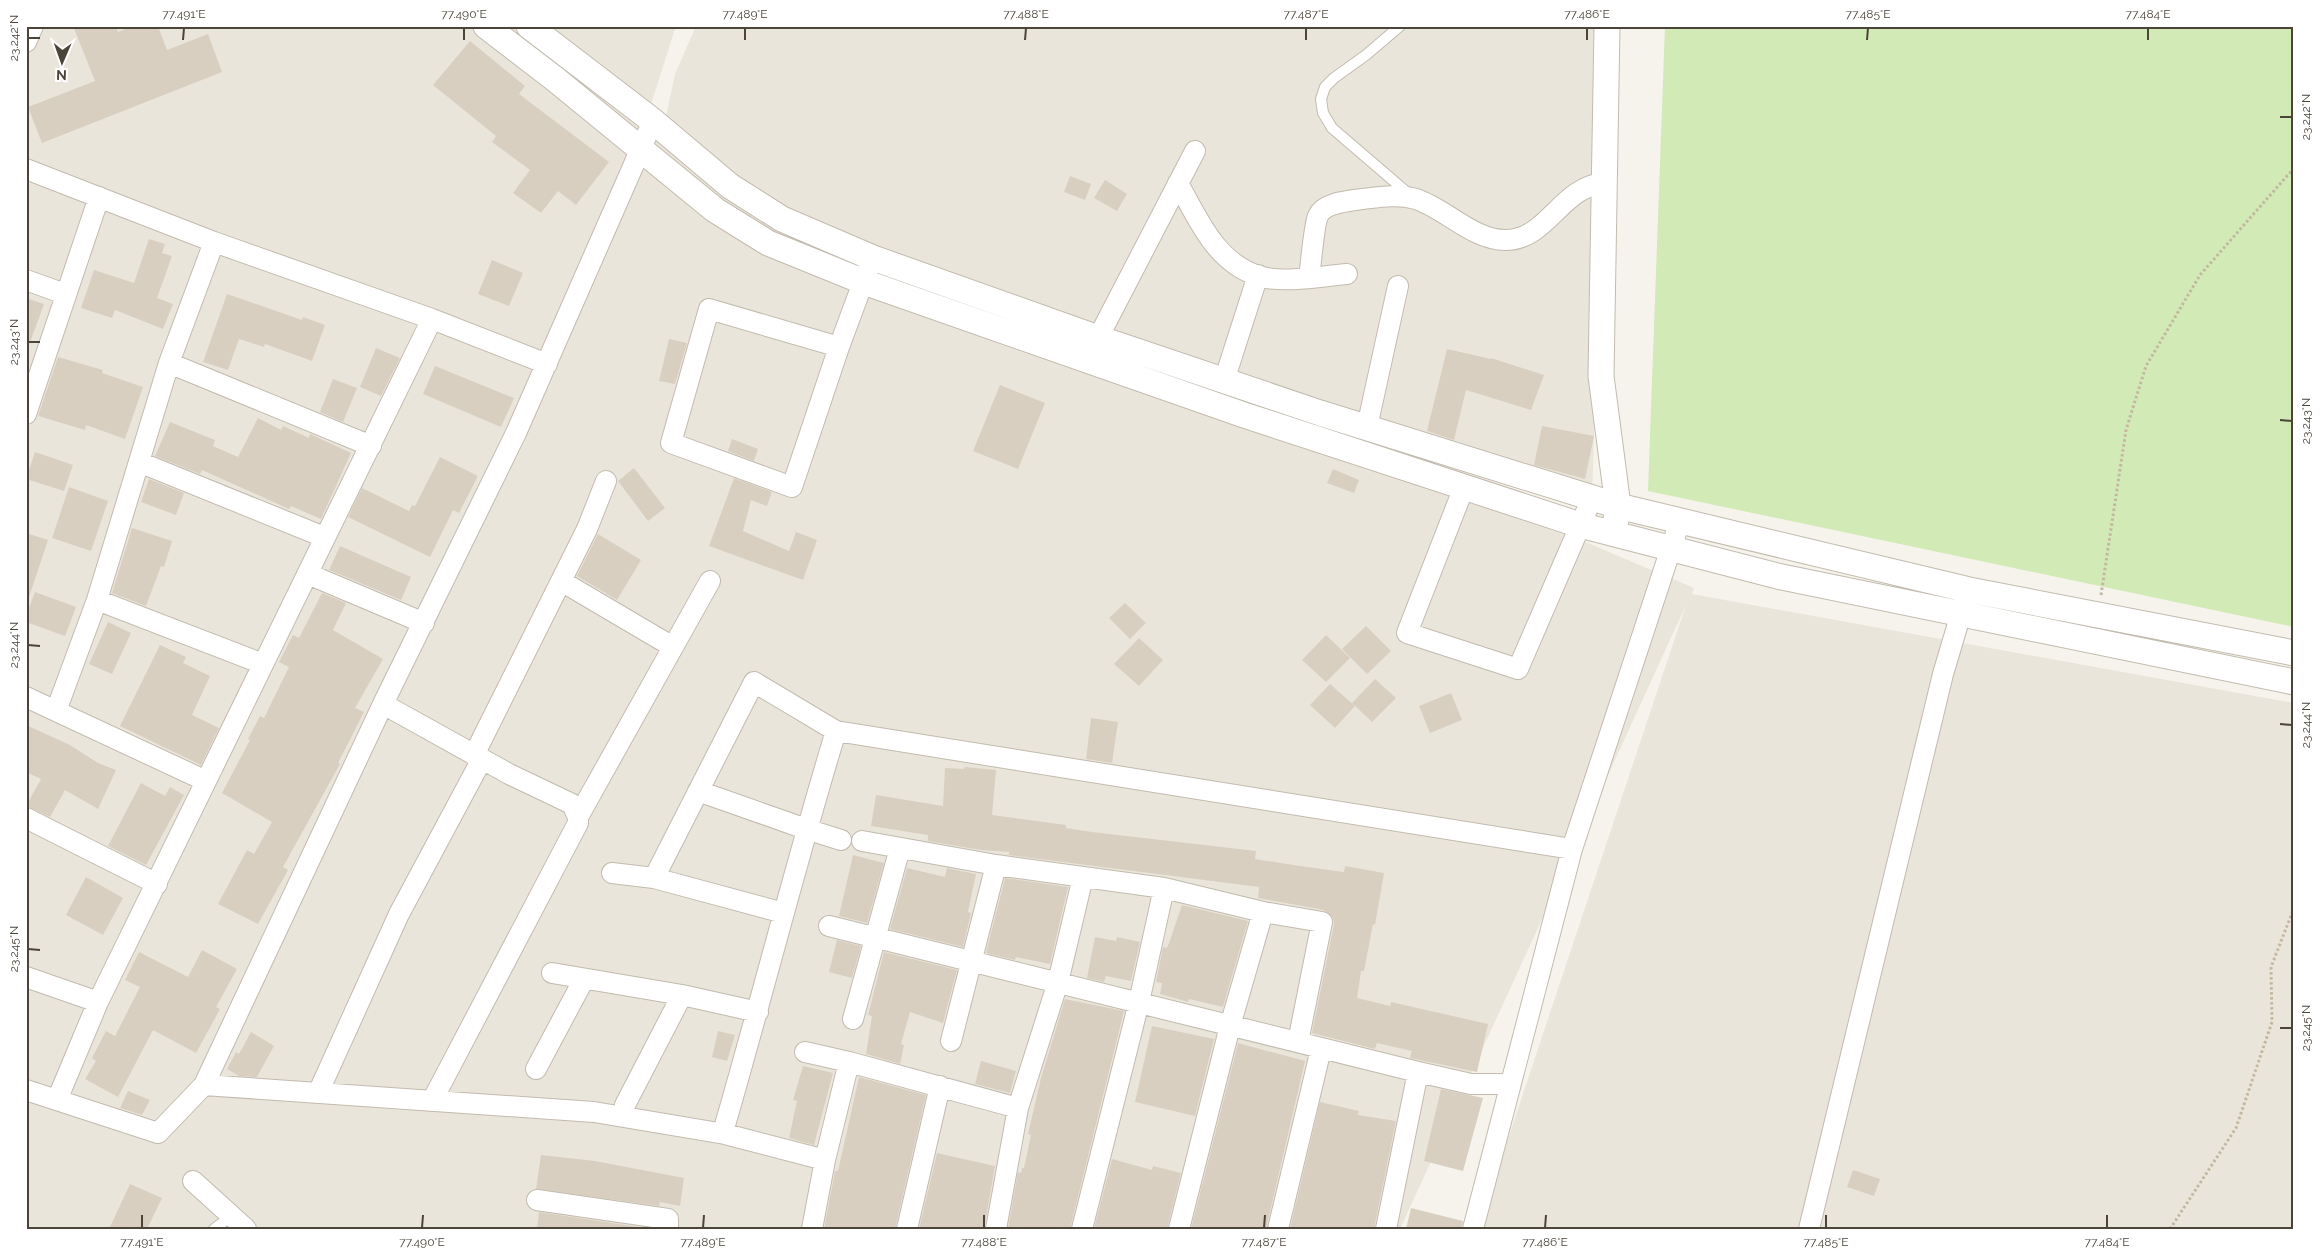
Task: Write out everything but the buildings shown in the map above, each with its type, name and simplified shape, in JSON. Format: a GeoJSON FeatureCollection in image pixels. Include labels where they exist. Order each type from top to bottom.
{"type":"FeatureCollection","features":[{"type":"Feature","properties":{"kind":"street"},"geometry":{"type":"LineString","coordinates":[[26,42],[33,26]]}},
{"type":"Feature","properties":{"kind":"street"},"geometry":{"type":"LineString","coordinates":[[486,26],[556,78],[715,210],[768,243],[864,282],[1254,418],[1580,525],[1777,576],[2294,682]]}},
{"type":"Feature","properties":{"kind":"street"},"geometry":{"type":"LineString","coordinates":[[530,26],[653,121],[730,186],[775,214],[873,258],[1010,307],[1224,381],[1618,506],[1969,590],[2294,653]]}},
{"type":"Feature","properties":{"kind":"street"},"geometry":{"type":"LineString","coordinates":[[1607,26],[1601,376],[1618,506],[1614,534]]}},
{"type":"Feature","properties":{"kind":"street"},"geometry":{"type":"LineString","coordinates":[[26,1090],[158,1133],[204,1085],[383,704],[516,434],[653,121]]}},
{"type":"Feature","properties":{"kind":"street"},"geometry":{"type":"LineString","coordinates":[[1098,338],[1195,151]]}},
{"type":"Feature","properties":{"kind":"street"},"geometry":{"type":"LineString","coordinates":[[26,169],[214,242],[432,319],[547,364]]}},
{"type":"Feature","properties":{"kind":"street"},"geometry":{"type":"LineString","coordinates":[[1310,277],[1318,216],[1327,207],[1347,201],[1392,196],[1414,199],[1438,209],[1474,232],[1504,240],[1521,237],[1540,227],[1584,187],[1604,183]]}},
{"type":"Feature","properties":{"kind":"street"},"geometry":{"type":"LineString","coordinates":[[1178,184],[1218,251],[1234,264],[1258,275],[1283,278],[1347,274]]}},
{"type":"Feature","properties":{"kind":"street"},"geometry":{"type":"LineString","coordinates":[[27,408],[98,197]]}},
{"type":"Feature","properties":{"kind":"street"},"geometry":{"type":"LineString","coordinates":[[56,710],[97,600],[169,363],[214,242]]}},
{"type":"Feature","properties":{"kind":"street"},"geometry":{"type":"LineString","coordinates":[[838,347],[709,309],[671,442],[792,487],[838,347],[873,258]]}},
{"type":"Feature","properties":{"kind":"street"},"geometry":{"type":"LineString","coordinates":[[1224,381],[1258,275]]}},
{"type":"Feature","properties":{"kind":"street"},"geometry":{"type":"LineString","coordinates":[[26,280],[65,294]]}},
{"type":"Feature","properties":{"kind":"street"},"geometry":{"type":"LineString","coordinates":[[1366,427],[1398,286]]}},
{"type":"Feature","properties":{"kind":"street"},"geometry":{"type":"LineString","coordinates":[[1004,330],[1010,307]]}},
{"type":"Feature","properties":{"kind":"street"},"geometry":{"type":"LineString","coordinates":[[57,1100],[98,1002],[432,319]]}},
{"type":"Feature","properties":{"kind":"street"},"geometry":{"type":"LineString","coordinates":[[169,363],[370,446]]}},
{"type":"Feature","properties":{"kind":"street"},"geometry":{"type":"LineString","coordinates":[[139,462],[324,537]]}},
{"type":"Feature","properties":{"kind":"street"},"geometry":{"type":"LineString","coordinates":[[318,1093],[399,914],[478,757],[587,530],[606,481]]}},
{"type":"Feature","properties":{"kind":"street"},"geometry":{"type":"LineString","coordinates":[[1464,487],[1407,633],[1518,669],[1592,498]]}},
{"type":"Feature","properties":{"kind":"street"},"geometry":{"type":"LineString","coordinates":[[1473,1229],[1572,849],[1680,521]]}},
{"type":"Feature","properties":{"kind":"street"},"geometry":{"type":"LineString","coordinates":[[308,574],[424,623]]}},
{"type":"Feature","properties":{"kind":"street"},"geometry":{"type":"LineString","coordinates":[[561,581],[673,647]]}},
{"type":"Feature","properties":{"kind":"street"},"geometry":{"type":"LineString","coordinates":[[578,817],[710,581]]}},
{"type":"Feature","properties":{"kind":"street"},"geometry":{"type":"LineString","coordinates":[[1809,1229],[1943,674],[1969,590]]}},
{"type":"Feature","properties":{"kind":"street"},"geometry":{"type":"LineString","coordinates":[[97,600],[263,664]]}},
{"type":"Feature","properties":{"kind":"street"},"geometry":{"type":"LineString","coordinates":[[654,878],[754,682],[836,731],[1572,849]]}},
{"type":"Feature","properties":{"kind":"street"},"geometry":{"type":"LineString","coordinates":[[26,697],[206,781]]}},
{"type":"Feature","properties":{"kind":"street"},"geometry":{"type":"LineString","coordinates":[[383,704],[478,757],[572,804],[578,817],[578,823],[432,1101]]}},
{"type":"Feature","properties":{"kind":"street"},"geometry":{"type":"LineString","coordinates":[[726,1125],[806,829],[836,731]]}},
{"type":"Feature","properties":{"kind":"street"},"geometry":{"type":"LineString","coordinates":[[698,791],[841,840]]}},
{"type":"Feature","properties":{"kind":"street"},"geometry":{"type":"LineString","coordinates":[[26,818],[157,884]]}},
{"type":"Feature","properties":{"kind":"street"},"geometry":{"type":"LineString","coordinates":[[862,841],[996,865],[1164,888],[1263,912],[1322,922],[1298,1042]]}},
{"type":"Feature","properties":{"kind":"street"},"geometry":{"type":"LineString","coordinates":[[853,1019],[900,848]]}},
{"type":"Feature","properties":{"kind":"street"},"geometry":{"type":"LineString","coordinates":[[951,1041],[996,865]]}},
{"type":"Feature","properties":{"kind":"street"},"geometry":{"type":"LineString","coordinates":[[612,873],[654,878],[784,913]]}},
{"type":"Feature","properties":{"kind":"street"},"geometry":{"type":"LineString","coordinates":[[996,1229],[1018,1108],[1058,982],[1083,877]]}},
{"type":"Feature","properties":{"kind":"street"},"geometry":{"type":"LineString","coordinates":[[1082,1229],[1139,1002],[1164,888]]}},
{"type":"Feature","properties":{"kind":"street"},"geometry":{"type":"LineString","coordinates":[[1179,1229],[1230,1026],[1263,912]]}},
{"type":"Feature","properties":{"kind":"street"},"geometry":{"type":"LineString","coordinates":[[829,926],[971,963],[1058,982],[1418,1072],[1471,1084],[1510,1084]]}},
{"type":"Feature","properties":{"kind":"street"},"geometry":{"type":"LineString","coordinates":[[552,973],[682,996],[758,1012]]}},
{"type":"Feature","properties":{"kind":"street"},"geometry":{"type":"LineString","coordinates":[[26,977],[98,1002]]}},
{"type":"Feature","properties":{"kind":"street"},"geometry":{"type":"LineString","coordinates":[[536,1069],[584,979]]}},
{"type":"Feature","properties":{"kind":"street"},"geometry":{"type":"LineString","coordinates":[[625,1105],[682,996]]}},
{"type":"Feature","properties":{"kind":"street"},"geometry":{"type":"LineString","coordinates":[[1278,1229],[1321,1049]]}},
{"type":"Feature","properties":{"kind":"street"},"geometry":{"type":"LineString","coordinates":[[805,1052],[849,1062],[1018,1108]]}},
{"type":"Feature","properties":{"kind":"street"},"geometry":{"type":"LineString","coordinates":[[812,1229],[825,1160],[849,1062]]}},
{"type":"Feature","properties":{"kind":"street"},"geometry":{"type":"LineString","coordinates":[[1386,1229],[1418,1072]]}},
{"type":"Feature","properties":{"kind":"street"},"geometry":{"type":"LineString","coordinates":[[204,1085],[594,1112],[725,1134],[825,1160]]}},
{"type":"Feature","properties":{"kind":"street"},"geometry":{"type":"LineString","coordinates":[[907,1229],[940,1086]]}},
{"type":"Feature","properties":{"kind":"street"},"geometry":{"type":"LineString","coordinates":[[193,1181],[240,1222]]}},
{"type":"Feature","properties":{"kind":"street"},"geometry":{"type":"LineString","coordinates":[[537,1200],[668,1219],[668,1229]]}},
{"type":"Feature","properties":{"kind":"lane"},"geometry":{"type":"LineString","coordinates":[[1400,26],[1325,86],[1321,99],[1322,113],[1332,128],[1414,199]]}},
{"type":"Feature","properties":{"kind":"lane"},"geometry":{"type":"LineString","coordinates":[[214,1229],[240,1222]]}},
{"type":"Feature","properties":{"kind":"path"},"geometry":{"type":"LineString","coordinates":[[2098,616],[2126,430],[2146,366],[2200,275],[2294,168]]}},
{"type":"Feature","properties":{"kind":"path"},"geometry":{"type":"LineString","coordinates":[[2170,1229],[2236,1128],[2272,1022],[2271,967],[2294,908]]}},
{"type":"Feature","properties":{"kind":"shaded area"},"geometry":{"type":"Polygon","coordinates":[[[26,26],[676,26],[645,123],[665,121],[675,74],[696,26],[1607,26],[1592,498],[1114,342],[1694,588],[1692,594],[2294,703],[2294,1229],[1478,1229],[1686,605],[1400,1229],[26,1229],[26,26]]]}},
{"type":"Feature","properties":{"kind":"green space"},"geometry":{"type":"Polygon","coordinates":[[[1665,26],[2294,26],[2294,627],[1648,491],[1665,26]]]}}]}
